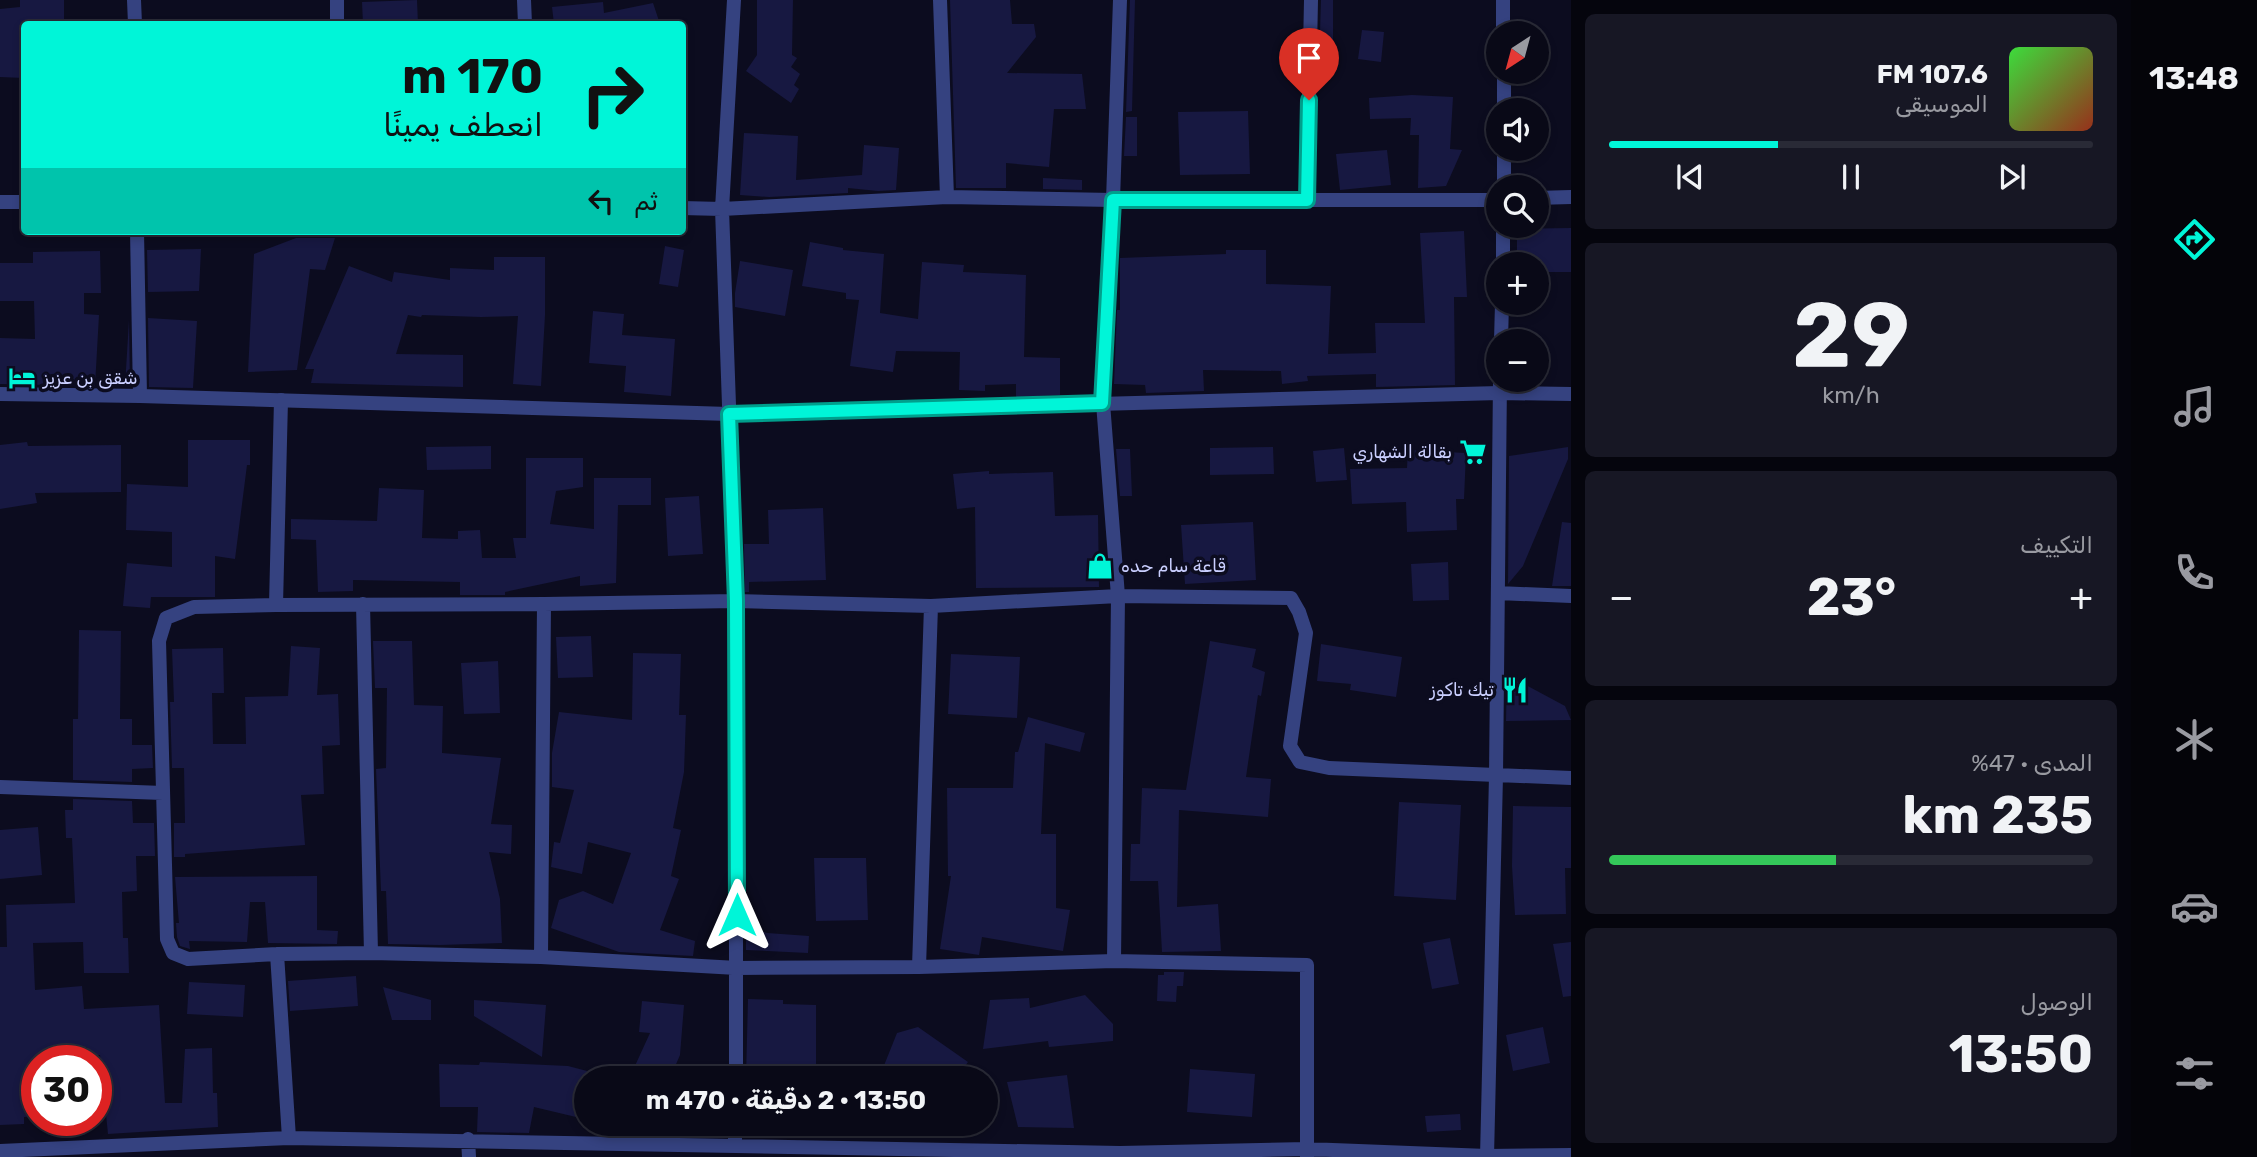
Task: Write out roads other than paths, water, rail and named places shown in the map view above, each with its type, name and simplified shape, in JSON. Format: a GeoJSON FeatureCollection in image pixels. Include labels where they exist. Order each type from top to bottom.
{"type":"FeatureCollection","features":[{"type":"Feature","properties":{"kind":"street"},"geometry":{"type":"LineString","coordinates":[[134,0],[135,21]]}},
{"type":"Feature","properties":{"kind":"street"},"geometry":{"type":"LineString","coordinates":[[337,0],[337,21]]}},
{"type":"Feature","properties":{"kind":"street"},"geometry":{"type":"LineString","coordinates":[[524,0],[525,21]]}},
{"type":"Feature","properties":{"kind":"street"},"geometry":{"type":"LineString","coordinates":[[734,0],[722,209],[736,601],[736,1066]]}},
{"type":"Feature","properties":{"kind":"street"},"geometry":{"type":"LineString","coordinates":[[940,0],[947,197]]}},
{"type":"Feature","properties":{"kind":"street"},"geometry":{"type":"LineString","coordinates":[[1114,961],[1118,596],[1102,403],[1120,0]]}},
{"type":"Feature","properties":{"kind":"street"},"geometry":{"type":"LineString","coordinates":[[1307,200],[1311,0]]}},
{"type":"Feature","properties":{"kind":"street"},"geometry":{"type":"LineString","coordinates":[[1503,0],[1503,21]]}},
{"type":"Feature","properties":{"kind":"street"},"geometry":{"type":"LineString","coordinates":[[686,208],[722,209],[947,197],[1486,200]]}},
{"type":"Feature","properties":{"kind":"street"},"geometry":{"type":"LineString","coordinates":[[1549,198],[1571,197]]}},
{"type":"Feature","properties":{"kind":"street"},"geometry":{"type":"LineString","coordinates":[[0,202],[21,202]]}},
{"type":"Feature","properties":{"kind":"street"},"geometry":{"type":"LineString","coordinates":[[137,235],[140,396]]}},
{"type":"Feature","properties":{"kind":"street"},"geometry":{"type":"LineString","coordinates":[[0,394],[729,414],[1102,403],[1486,387]]}},
{"type":"Feature","properties":{"kind":"street"},"geometry":{"type":"LineString","coordinates":[[1487,1156],[1496,776],[1500,392]]}},
{"type":"Feature","properties":{"kind":"street"},"geometry":{"type":"LineString","coordinates":[[1549,392],[1571,394]]}},
{"type":"Feature","properties":{"kind":"street"},"geometry":{"type":"LineString","coordinates":[[276,606],[281,400]]}},
{"type":"Feature","properties":{"kind":"street"},"geometry":{"type":"LineString","coordinates":[[1498,593],[1571,596]]}},
{"type":"Feature","properties":{"kind":"street"},"geometry":{"type":"LineString","coordinates":[[1307,1153],[1307,965],[1114,961],[919,967],[737,968],[541,957],[371,953],[188,959],[173,953],[167,939],[159,641],[166,618],[194,607],[736,601],[931,606],[1118,596],[1291,598],[1306,633],[1290,746],[1300,762],[1329,768],[1571,778]]}},
{"type":"Feature","properties":{"kind":"street"},"geometry":{"type":"LineString","coordinates":[[363,604],[371,953]]}},
{"type":"Feature","properties":{"kind":"street"},"geometry":{"type":"LineString","coordinates":[[541,957],[544,604]]}},
{"type":"Feature","properties":{"kind":"street"},"geometry":{"type":"LineString","coordinates":[[919,967],[931,606]]}},
{"type":"Feature","properties":{"kind":"street"},"geometry":{"type":"LineString","coordinates":[[0,787],[163,793]]}},
{"type":"Feature","properties":{"kind":"street"},"geometry":{"type":"LineString","coordinates":[[277,954],[289,1138]]}},
{"type":"Feature","properties":{"kind":"street"},"geometry":{"type":"LineString","coordinates":[[735,1136],[735,1145]]}},
{"type":"Feature","properties":{"kind":"street"},"geometry":{"type":"LineString","coordinates":[[0,1151],[289,1138],[735,1145],[937,1153],[1571,1155]]}},
{"type":"Feature","properties":{"kind":"street"},"geometry":{"type":"LineString","coordinates":[[468,1139],[469,1157]]}},
{"type":"Feature","properties":{"kind":"place","name":"شقق بن عزيز"},"geometry":{"type":"Point","coordinates":[22,378]}},
{"type":"Feature","properties":{"kind":"place","name":"بقالة الشهاري"},"geometry":{"type":"Point","coordinates":[1473,452]}},
{"type":"Feature","properties":{"kind":"place","name":"قاعة سام حده"},"geometry":{"type":"Point","coordinates":[1100,566]}},
{"type":"Feature","properties":{"kind":"place","name":"تيك تاكوز"},"geometry":{"type":"Point","coordinates":[1515,690]}}]}
